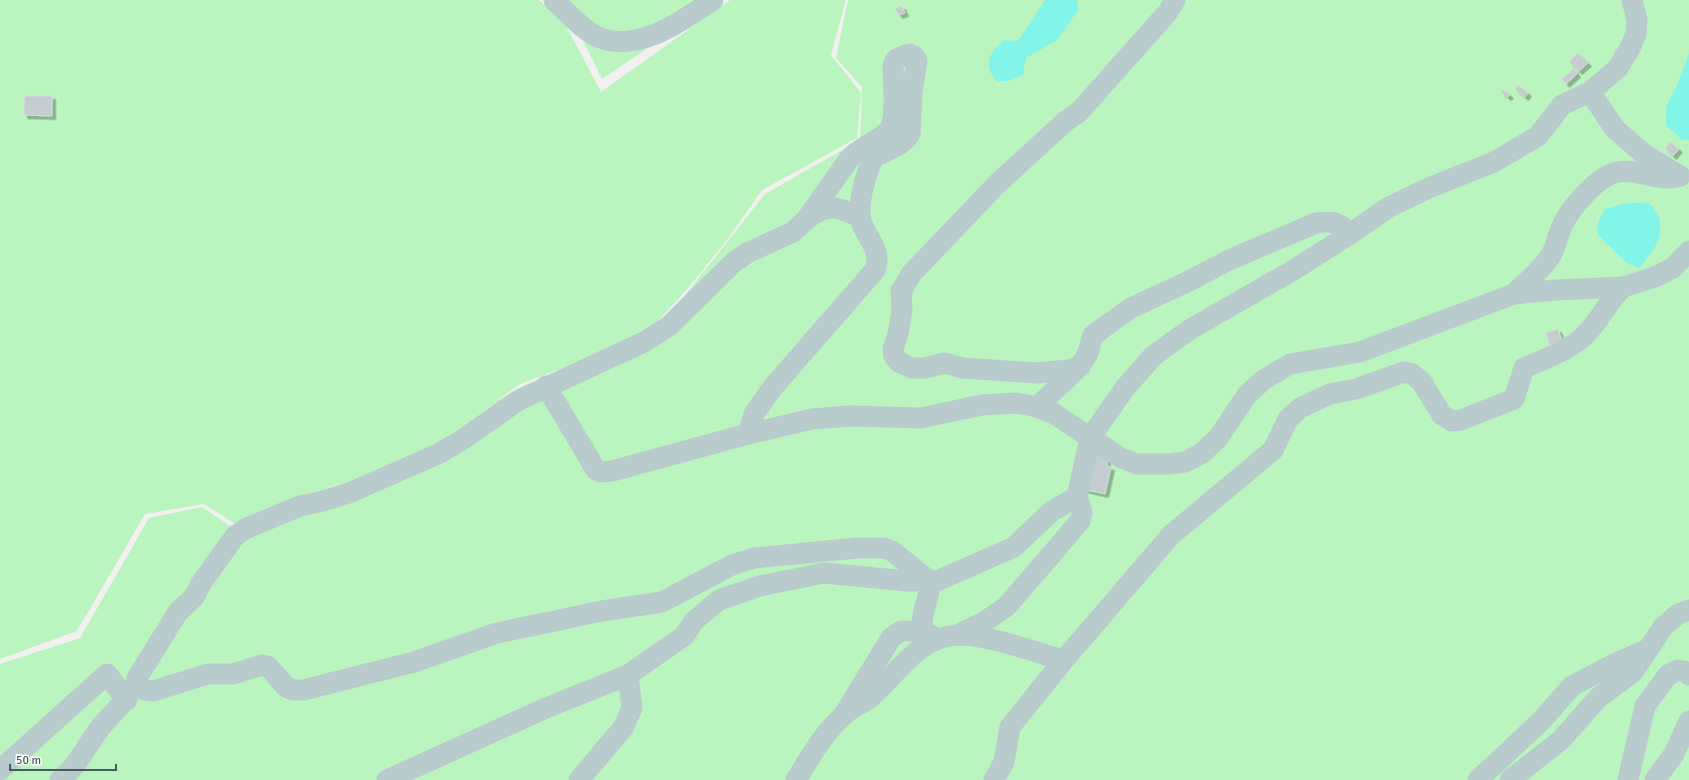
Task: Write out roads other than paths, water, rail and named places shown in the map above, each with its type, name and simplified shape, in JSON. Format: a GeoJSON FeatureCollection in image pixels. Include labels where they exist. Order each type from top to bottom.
{"type":"FeatureCollection","features":[{"type":"Feature","properties":{"kind":"lane"},"geometry":{"type":"LineString","coordinates":[[554,0],[586,30],[596,36],[614,42],[634,42],[674,25],[713,0]]}},
{"type":"Feature","properties":{"kind":"lane"},"geometry":{"type":"LineString","coordinates":[[1080,366],[1069,370],[1036,373],[962,368],[946,363],[925,368],[912,368],[899,362],[894,356],[893,349],[898,334],[902,311],[901,291],[912,273],[997,184],[1066,121],[1079,112],[1168,12],[1175,0]]}},
{"type":"Feature","properties":{"kind":"lane"},"geometry":{"type":"LineString","coordinates":[[845,713],[857,707],[872,696],[920,648],[939,635],[995,615],[1020,591],[1080,521],[1082,513],[1077,497],[1090,438],[1124,388],[1153,356],[1189,330],[1292,271],[1389,207],[1431,187],[1494,162],[1538,136],[1562,105],[1590,92],[1618,68],[1630,48],[1636,34],[1637,20],[1632,0]]}},
{"type":"Feature","properties":{"kind":"lane"},"geometry":{"type":"LineString","coordinates":[[808,218],[838,174],[857,150],[888,132],[893,117],[893,66],[896,59],[903,55],[909,54],[914,56],[917,61],[917,67],[912,92],[910,133],[908,139],[873,158],[852,213]]}},
{"type":"Feature","properties":{"kind":"lane"},"geometry":{"type":"LineString","coordinates":[[1590,92],[1615,129],[1644,154],[1685,179]]}},
{"type":"Feature","properties":{"kind":"lane"},"geometry":{"type":"LineString","coordinates":[[1514,294],[1537,272],[1551,255],[1562,224],[1582,198],[1599,180],[1617,172],[1633,172],[1671,179],[1685,179]]}},
{"type":"Feature","properties":{"kind":"lane"},"geometry":{"type":"LineString","coordinates":[[748,434],[754,414],[773,387],[876,270],[878,262],[876,252],[852,213],[839,198],[838,174]]}},
{"type":"Feature","properties":{"kind":"lane"},"geometry":{"type":"LineString","coordinates":[[60,780],[68,774],[101,727],[131,691],[137,678],[178,612],[194,597],[202,582],[236,536],[246,528],[300,506],[349,493],[438,454],[462,440],[519,400],[546,386],[644,342],[669,326],[734,262],[747,253],[793,232],[816,212],[829,208],[852,213]]}},
{"type":"Feature","properties":{"kind":"lane"},"geometry":{"type":"LineString","coordinates":[[1037,407],[1080,366],[1088,353],[1093,335],[1131,308],[1162,292],[1189,282],[1229,260],[1316,223],[1329,221],[1341,224],[1350,234]]}},
{"type":"Feature","properties":{"kind":"lane"},"geometry":{"type":"LineString","coordinates":[[546,386],[596,470],[602,472],[648,462],[748,434],[812,419],[851,416],[921,418],[982,405],[1016,403],[1037,407],[1053,413],[1120,458],[1137,464],[1168,464],[1185,462],[1201,454],[1218,438],[1247,395],[1263,380],[1290,364],[1360,352],[1514,294],[1556,290],[1623,287],[1655,277],[1673,268],[1689,251]]}},
{"type":"Feature","properties":{"kind":"lane"},"geometry":{"type":"LineString","coordinates":[[994,780],[1004,762],[1010,727],[1064,660],[1171,535],[1273,450],[1288,419],[1300,408],[1330,394],[1356,389],[1404,372],[1412,374],[1421,381],[1442,415],[1452,421],[1461,420],[1514,399],[1524,368],[1560,353],[1582,338],[1594,325],[1614,296],[1623,287]]}},
{"type":"Feature","properties":{"kind":"lane"},"geometry":{"type":"LineString","coordinates":[[387,780],[546,708],[628,675],[684,636],[694,621],[720,600],[760,586],[824,573],[907,580],[937,580],[1014,547],[1052,511],[1077,497]]}},
{"type":"Feature","properties":{"kind":"lane"},"geometry":{"type":"LineString","coordinates":[[0,770],[107,674],[131,691],[153,691],[208,674],[233,674],[262,665],[268,666],[286,687],[293,690],[330,684],[414,662],[497,633],[602,611],[662,602],[732,565],[754,558],[857,548],[884,548],[892,551],[928,580],[930,593],[923,612],[921,624],[939,635]]}},
{"type":"Feature","properties":{"kind":"lane"},"geometry":{"type":"LineString","coordinates":[[1510,780],[1561,740],[1598,698],[1633,672],[1664,627],[1678,614],[1689,610]]}},
{"type":"Feature","properties":{"kind":"lane"},"geometry":{"type":"LineString","coordinates":[[796,780],[815,748],[845,713],[891,638],[901,632],[974,636],[1064,660]]}},
{"type":"Feature","properties":{"kind":"lane"},"geometry":{"type":"LineString","coordinates":[[1478,780],[1540,722],[1572,686],[1612,665],[1649,649]]}},
{"type":"Feature","properties":{"kind":"lane"},"geometry":{"type":"LineString","coordinates":[[1628,780],[1645,706],[1668,675],[1678,670],[1684,671],[1689,676]]}},
{"type":"Feature","properties":{"kind":"lane"},"geometry":{"type":"LineString","coordinates":[[579,780],[623,728],[632,708],[628,675]]}},
{"type":"Feature","properties":{"kind":"lane"},"geometry":{"type":"LineString","coordinates":[[1655,780],[1674,754],[1689,721]]}},
{"type":"Feature","properties":{"kind":"water"},"geometry":{"type":"Polygon","coordinates":[[[1045,0],[1077,0],[1079,9],[1057,40],[1026,58],[1023,75],[1009,81],[997,81],[990,70],[989,59],[991,54],[999,44],[1005,40],[1018,41],[1045,0]]]}},
{"type":"Feature","properties":{"kind":"water"},"geometry":{"type":"Polygon","coordinates":[[[1689,53],[1689,140],[1682,140],[1666,125],[1666,107],[1677,86],[1689,53]]]}},
{"type":"Feature","properties":{"kind":"water"},"geometry":{"type":"Polygon","coordinates":[[[1645,202],[1655,209],[1658,214],[1660,220],[1660,233],[1656,245],[1640,268],[1628,264],[1597,234],[1599,220],[1605,209],[1622,204],[1645,202]]]}}]}
